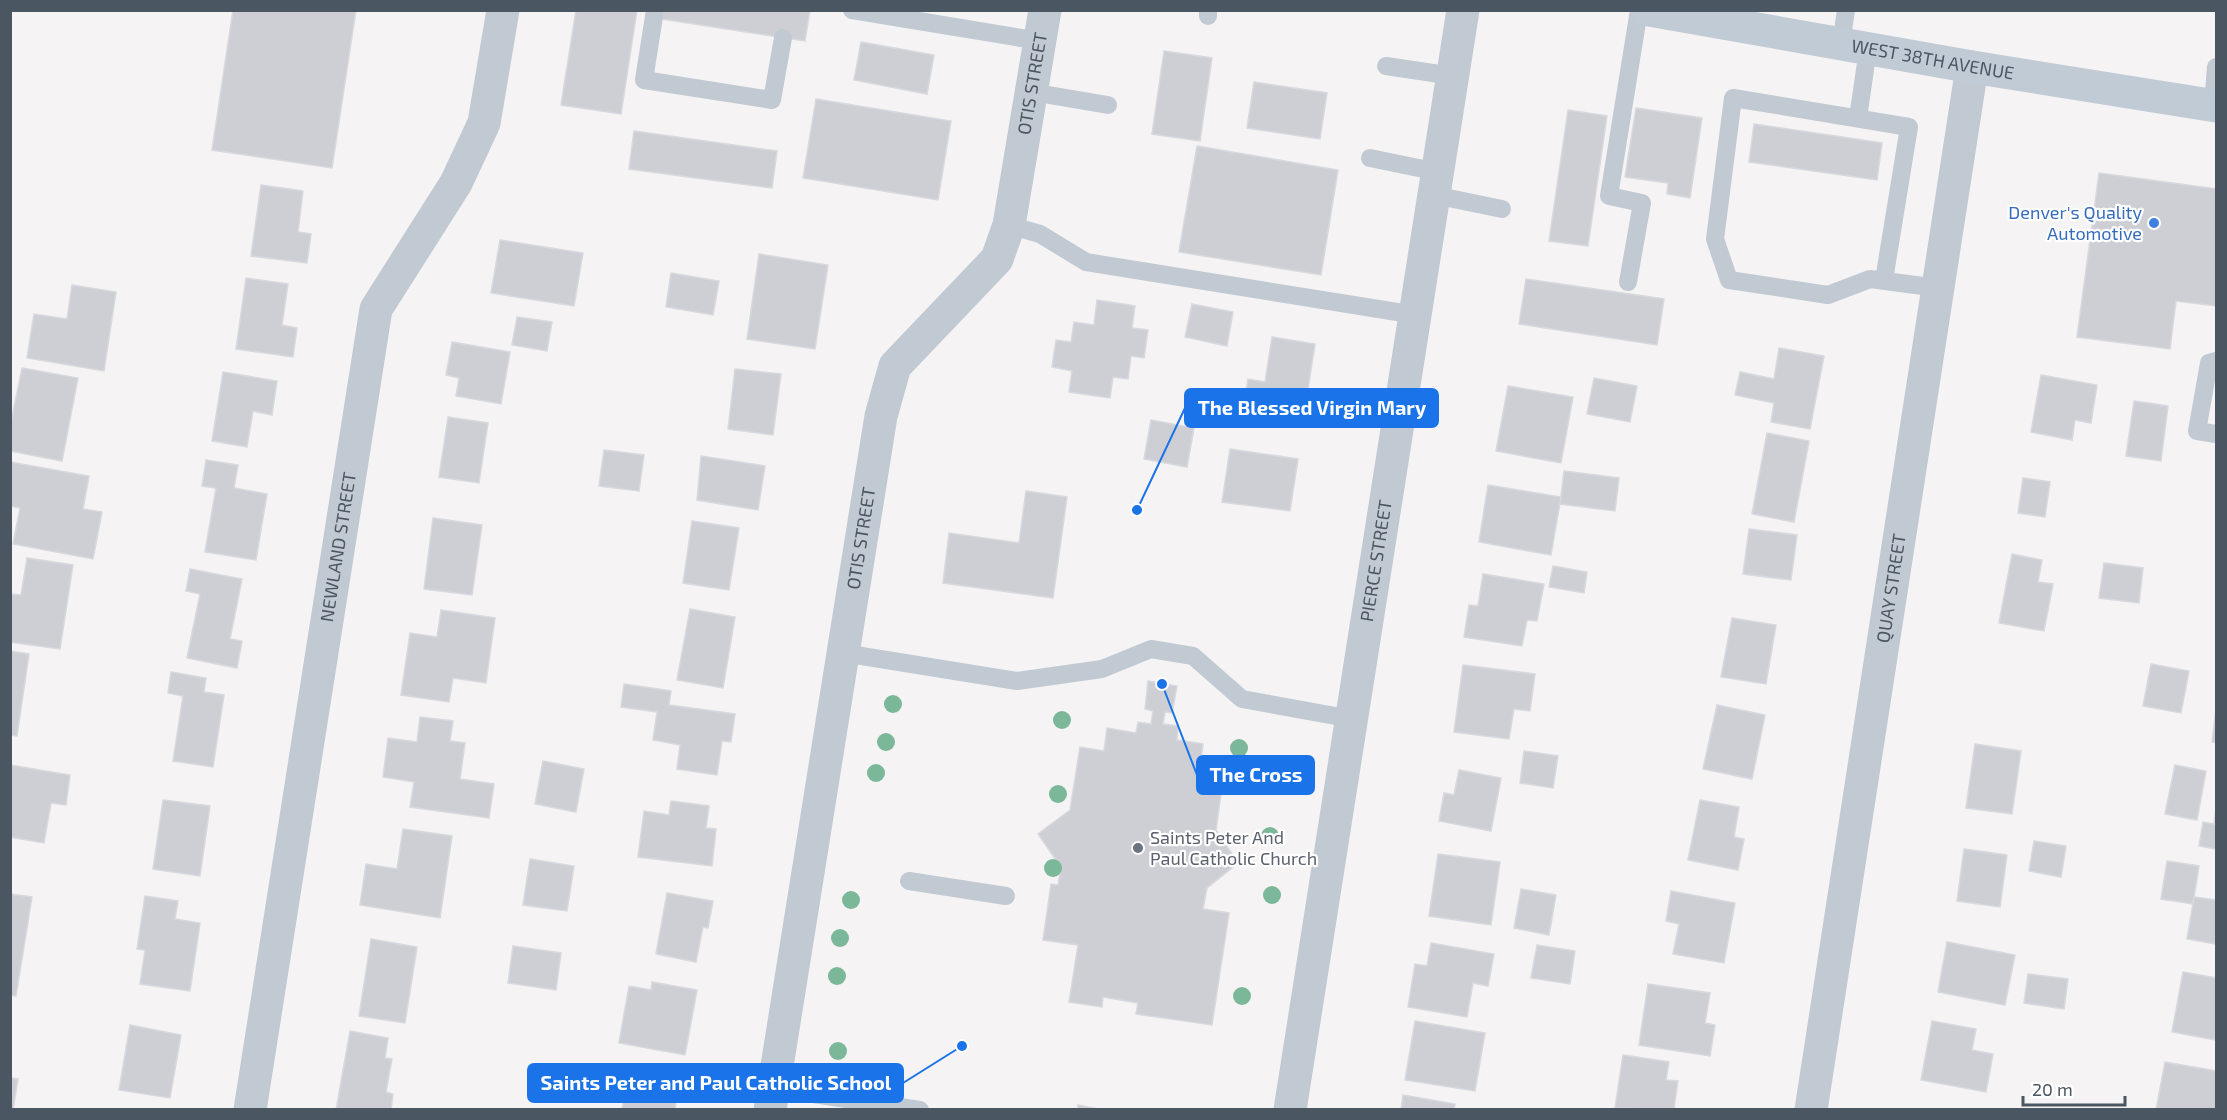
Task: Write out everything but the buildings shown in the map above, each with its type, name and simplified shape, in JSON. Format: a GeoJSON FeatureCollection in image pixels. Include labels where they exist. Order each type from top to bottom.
{"type":"FeatureCollection","features":[{"type":"Feature","properties":{"kind":"main road","name":"WEST 38TH AVENUE"},"geometry":{"type":"LineString","coordinates":[[1652,11],[1972,67],[2215,105]]}},
{"type":"Feature","properties":{"kind":"street","name":"NEWLAND STREET"},"geometry":{"type":"LineString","coordinates":[[250,1110],[376,309],[456,183],[484,123],[504,10]]}},
{"type":"Feature","properties":{"kind":"street","name":"PIERCE STREET"},"geometry":{"type":"LineString","coordinates":[[1290,1110],[1463,10]]}},
{"type":"Feature","properties":{"kind":"street","name":"OTIS STREET"},"geometry":{"type":"LineString","coordinates":[[772,1099],[881,416],[895,366],[997,259],[1009,225],[1042,26]]}},
{"type":"Feature","properties":{"kind":"street","name":"QUAY STREET"},"geometry":{"type":"LineString","coordinates":[[1811,1110],[1972,67]]}},
{"type":"Feature","properties":{"kind":"lane"},"geometry":{"type":"LineString","coordinates":[[655,10],[644,80],[772,100],[783,38]]}},
{"type":"Feature","properties":{"kind":"lane"},"geometry":{"type":"LineString","coordinates":[[852,10],[1042,26]]}},
{"type":"Feature","properties":{"kind":"lane"},"geometry":{"type":"LineString","coordinates":[[1846,10],[1855,46],[1858,118]]}},
{"type":"Feature","properties":{"kind":"lane"},"geometry":{"type":"LineString","coordinates":[[1628,282],[1642,203],[1609,196],[1652,11]]}},
{"type":"Feature","properties":{"kind":"lane"},"geometry":{"type":"LineString","coordinates":[[1386,66],[1453,76]]}},
{"type":"Feature","properties":{"kind":"lane"},"geometry":{"type":"LineString","coordinates":[[2215,105],[2217,67]]}},
{"type":"Feature","properties":{"kind":"lane"},"geometry":{"type":"LineString","coordinates":[[1031,92],[1108,105]]}},
{"type":"Feature","properties":{"kind":"lane"},"geometry":{"type":"LineString","coordinates":[[1884,280],[1909,127],[1733,98],[1715,239],[1729,280],[1828,295],[1870,279],[1938,288]]}},
{"type":"Feature","properties":{"kind":"lane"},"geometry":{"type":"LineString","coordinates":[[1370,158],[1502,209]]}},
{"type":"Feature","properties":{"kind":"lane"},"geometry":{"type":"LineString","coordinates":[[1009,225],[1040,234],[1086,262],[1416,315]]}},
{"type":"Feature","properties":{"kind":"lane"},"geometry":{"type":"LineString","coordinates":[[2217,361],[2209,363],[2197,431],[2217,434]]}},
{"type":"Feature","properties":{"kind":"lane"},"geometry":{"type":"LineString","coordinates":[[843,653],[1017,681],[1102,669],[1151,649],[1193,656],[1242,699],[1352,719]]}},
{"type":"Feature","properties":{"kind":"lane"},"geometry":{"type":"LineString","coordinates":[[909,881],[1006,896]]}},
{"type":"Feature","properties":{"kind":"lane"},"geometry":{"type":"LineString","coordinates":[[772,1099],[920,1110]]}},
{"type":"Feature","properties":{"kind":"place","name":"Denver's Quality Automotive"},"geometry":{"type":"Point","coordinates":[2154,223]}},
{"type":"Feature","properties":{"kind":"place","name":"The Blessed Virgin Mary"},"geometry":{"type":"Point","coordinates":[1137,510]}},
{"type":"Feature","properties":{"kind":"place","name":"The Cross"},"geometry":{"type":"Point","coordinates":[1162,684]}},
{"type":"Feature","properties":{"kind":"place","name":"Saints Peter And Paul Catholic Church"},"geometry":{"type":"Point","coordinates":[1138,848]}},
{"type":"Feature","properties":{"kind":"place","name":"Saints Peter and Paul Catholic School"},"geometry":{"type":"Point","coordinates":[962,1046]}}]}
